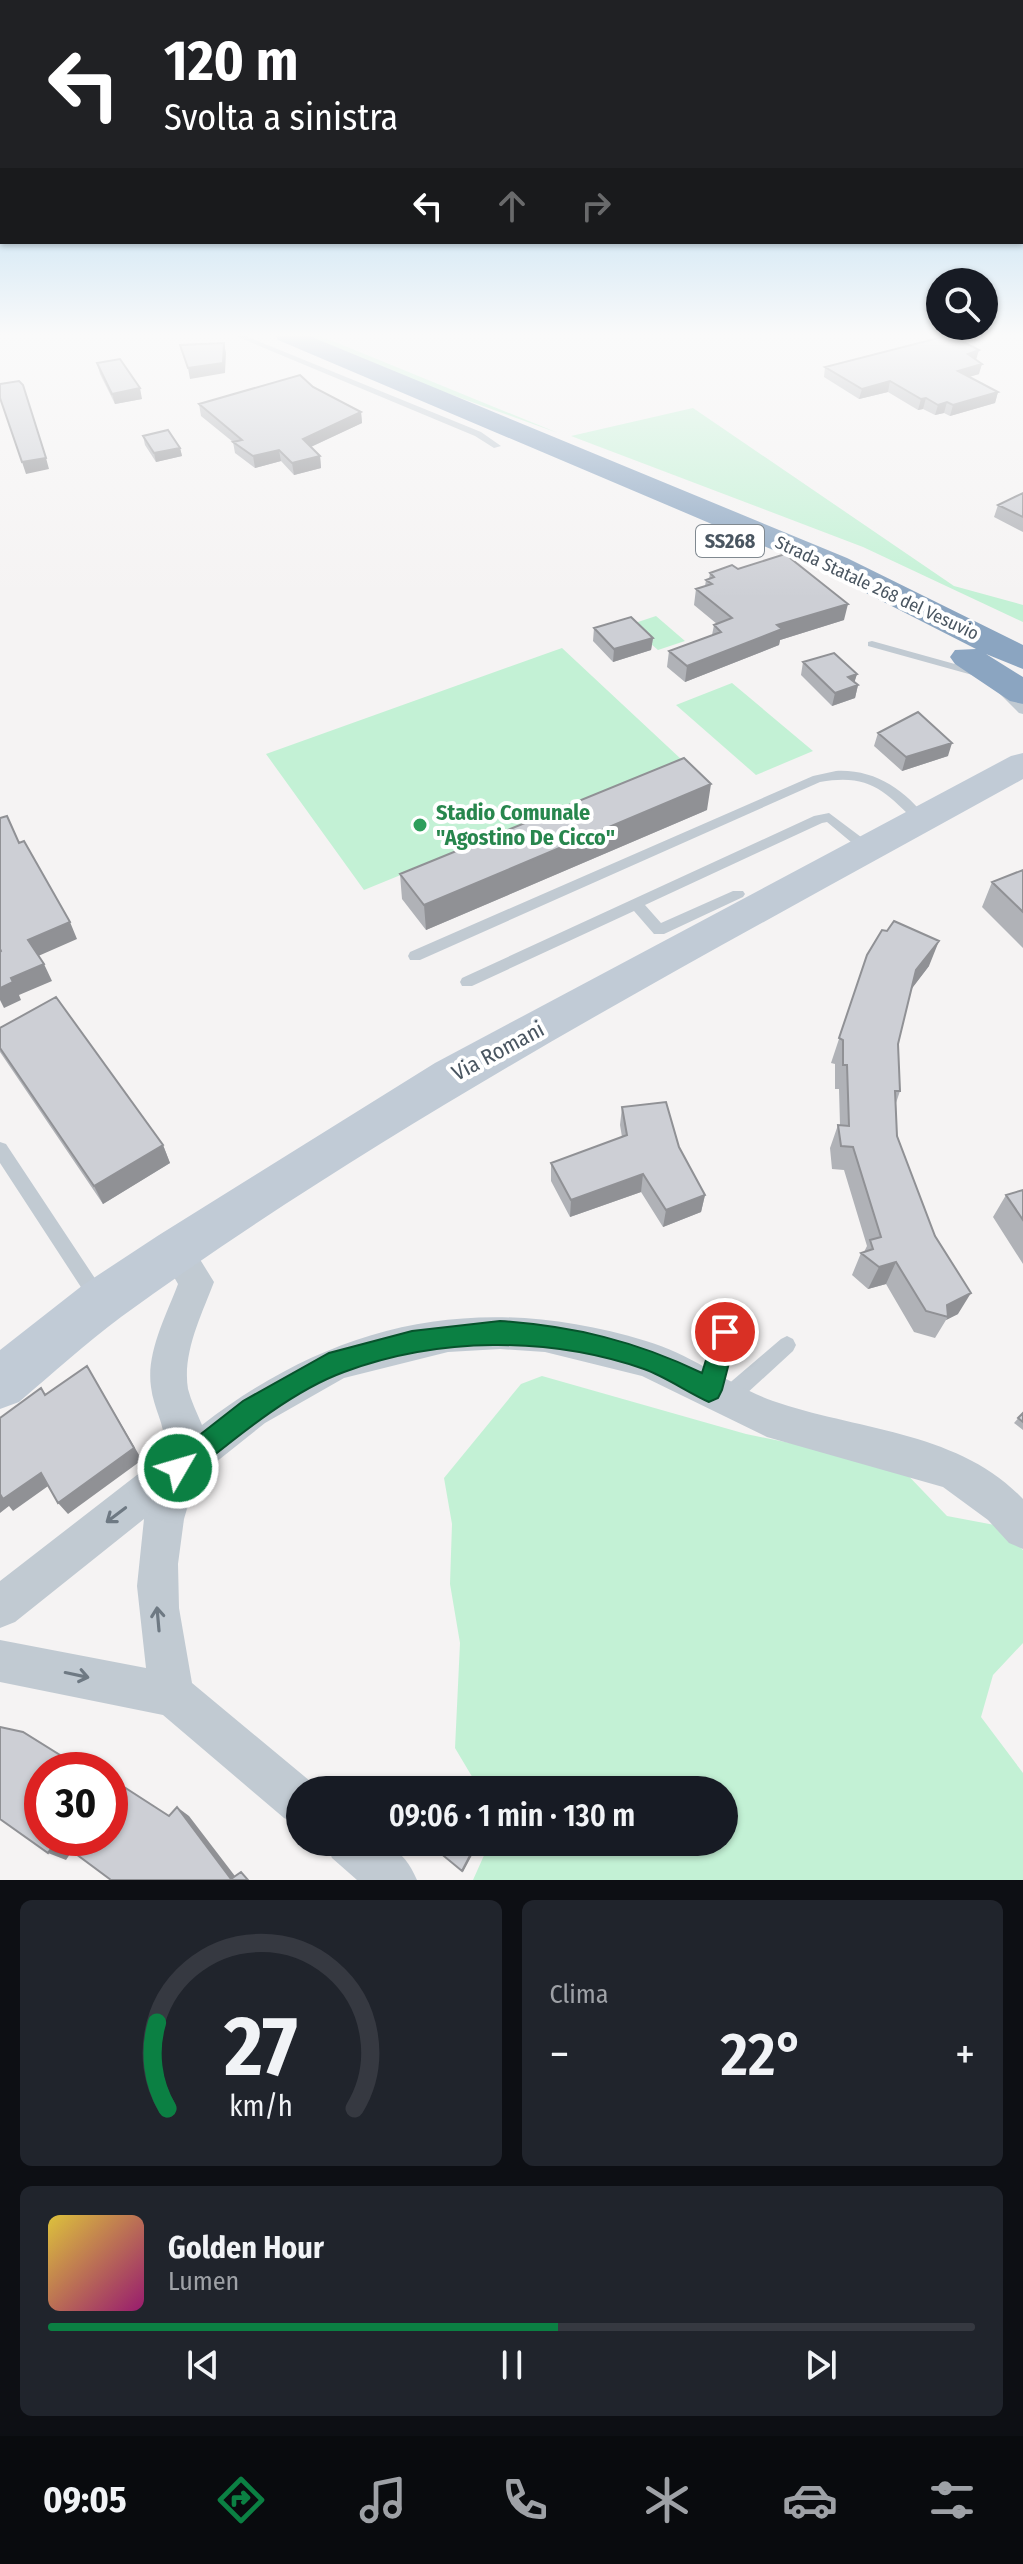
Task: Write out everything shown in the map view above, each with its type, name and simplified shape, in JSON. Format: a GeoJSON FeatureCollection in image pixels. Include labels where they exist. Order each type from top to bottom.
{"type":"FeatureCollection","features":[{"type":"Feature","properties":{"kind":"highway","name":"SS268"},"geometry":{"type":"LineString","coordinates":[[474,423],[593,482],[858,600],[979,663],[1023,693]]}},
{"type":"Feature","properties":{"kind":"highway","name":"Strada Statale 268 del Vesuvio"},"geometry":{"type":"LineString","coordinates":[[494,423],[836,565],[1023,659]]}},
{"type":"Feature","properties":{"kind":"highway","name":"SS268"},"geometry":{"type":"LineString","coordinates":[[513,423],[610,454],[847,545],[1023,628]]}},
{"type":"Feature","properties":{"kind":"street","name":"Via Romani"},"geometry":{"type":"LineString","coordinates":[[0,1383],[101,1302],[451,1076],[1023,764]]}},
{"type":"Feature","properties":{"kind":"street"},"geometry":{"type":"LineString","coordinates":[[173,1695],[156,1601],[163,1522],[185,1437],[173,1405],[169,1383],[171,1357],[196,1282],[176,1251]]}},
{"type":"Feature","properties":{"kind":"street"},"geometry":{"type":"LineString","coordinates":[[0,1607],[252,1410],[337,1362],[448,1335],[500,1332],[545,1335],[647,1359],[767,1418],[953,1470],[1002,1506],[1023,1529]]}},
{"type":"Feature","properties":{"kind":"street"},"geometry":{"type":"LineString","coordinates":[[0,1661],[173,1695],[286,1790]]}},
{"type":"Feature","properties":{"kind":"street"},"geometry":{"type":"LineString","coordinates":[[365,1856],[393,1880]]}},
{"type":"Feature","properties":{"kind":"lane"},"geometry":{"type":"LineString","coordinates":[[451,423],[497,446]]}},
{"type":"Feature","properties":{"kind":"lane"},"geometry":{"type":"LineString","coordinates":[[872,644],[983,675],[1023,710]]}},
{"type":"Feature","properties":{"kind":"lane"},"geometry":{"type":"LineString","coordinates":[[415,956],[817,779],[839,773],[861,774],[883,783],[922,820]]}},
{"type":"Feature","properties":{"kind":"lane"},"geometry":{"type":"LineString","coordinates":[[467,982],[819,819],[829,817],[868,849]]}},
{"type":"Feature","properties":{"kind":"lane"},"geometry":{"type":"LineString","coordinates":[[636,904],[659,930],[738,894]]}},
{"type":"Feature","properties":{"kind":"lane"},"geometry":{"type":"LineString","coordinates":[[0,1149],[101,1302]]}},
{"type":"Feature","properties":{"kind":"lane"},"geometry":{"type":"LineString","coordinates":[[718,1394],[725,1332]]}},
{"type":"Feature","properties":{"kind":"lane"},"geometry":{"type":"LineString","coordinates":[[718,1394],[787,1345]]}},
{"type":"Feature","properties":{"kind":"green space"},"geometry":{"type":"Polygon","coordinates":[[[629,423],[715,423],[954,586],[1023,605],[1023,622],[863,547],[571,436],[629,423]]]}},
{"type":"Feature","properties":{"kind":"green space"},"geometry":{"type":"Polygon","coordinates":[[[656,616],[685,641],[658,650],[629,625],[656,616]]]}},
{"type":"Feature","properties":{"kind":"green space","name":"Stadio Comunale \"Agostino De Cicco\""},"geometry":{"type":"Polygon","coordinates":[[[562,648],[682,760],[364,890],[266,754],[562,648]]]}},
{"type":"Feature","properties":{"kind":"green space"},"geometry":{"type":"Polygon","coordinates":[[[732,683],[813,751],[756,775],[676,705],[732,683]]]}},
{"type":"Feature","properties":{"kind":"green space"},"geometry":{"type":"Polygon","coordinates":[[[542,1376],[746,1434],[898,1465],[947,1516],[1000,1526],[1023,1550],[1023,1643],[993,1675],[981,1717],[1023,1773],[1023,1880],[473,1880],[484,1856],[738,1856],[738,1776],[472,1776],[455,1748],[460,1643],[450,1584],[452,1524],[444,1478],[521,1384],[542,1376]]]}},
{"type":"Feature","properties":{"kind":"building"},"geometry":{"type":"Polygon","coordinates":[[[9,423],[35,423],[46,458],[22,462],[9,423]]]}},
{"type":"Feature","properties":{"kind":"building"},"geometry":{"type":"Polygon","coordinates":[[[221,423],[338,423],[303,439],[320,456],[292,463],[279,450],[253,456],[233,442],[242,440],[221,423]]]}},
{"type":"Feature","properties":{"kind":"building"},"geometry":{"type":"Polygon","coordinates":[[[168,430],[180,448],[154,453],[143,436],[168,430]]]}},
{"type":"Feature","properties":{"kind":"building"},"geometry":{"type":"Polygon","coordinates":[[[1023,493],[1023,517],[998,505],[1023,493]]]}},
{"type":"Feature","properties":{"kind":"building"},"geometry":{"type":"Polygon","coordinates":[[[785,554],[848,604],[777,625],[782,629],[687,666],[669,651],[721,632],[714,625],[732,618],[696,589],[712,584],[706,580],[714,577],[710,573],[732,565],[738,569],[785,554]]]}},
{"type":"Feature","properties":{"kind":"building"},"geometry":{"type":"Polygon","coordinates":[[[631,617],[653,638],[614,649],[594,628],[631,617]]]}},
{"type":"Feature","properties":{"kind":"building"},"geometry":{"type":"Polygon","coordinates":[[[834,653],[857,674],[848,677],[858,685],[835,693],[803,662],[834,653]]]}},
{"type":"Feature","properties":{"kind":"building"},"geometry":{"type":"Polygon","coordinates":[[[918,712],[952,743],[906,757],[878,733],[918,712]]]}},
{"type":"Feature","properties":{"kind":"building"},"geometry":{"type":"Polygon","coordinates":[[[684,758],[711,784],[424,905],[400,874],[684,758]]]}},
{"type":"Feature","properties":{"kind":"building"},"geometry":{"type":"Polygon","coordinates":[[[7,816],[19,843],[24,841],[70,922],[28,940],[44,964],[11,978],[13,982],[0,988],[0,818],[7,816]]]}},
{"type":"Feature","properties":{"kind":"building"},"geometry":{"type":"Polygon","coordinates":[[[1023,870],[1023,912],[992,882],[1023,870]]]}},
{"type":"Feature","properties":{"kind":"building"},"geometry":{"type":"Polygon","coordinates":[[[894,921],[939,941],[916,970],[898,1044],[900,1091],[895,1091],[897,1136],[935,1236],[971,1293],[947,1305],[948,1317],[926,1311],[896,1262],[879,1267],[861,1253],[873,1249],[870,1240],[881,1237],[853,1147],[841,1146],[838,1125],[849,1126],[847,1065],[843,1065],[843,1040],[839,1038],[867,955],[882,930],[887,931],[894,921]]]}},
{"type":"Feature","properties":{"kind":"building"},"geometry":{"type":"Polygon","coordinates":[[[56,997],[163,1145],[94,1186],[0,1048],[0,1028],[56,997]]]}},
{"type":"Feature","properties":{"kind":"building"},"geometry":{"type":"Polygon","coordinates":[[[666,1102],[679,1147],[705,1195],[666,1210],[643,1174],[571,1200],[551,1163],[627,1135],[622,1107],[666,1102]]]}},
{"type":"Feature","properties":{"kind":"building"},"geometry":{"type":"Polygon","coordinates":[[[1023,1190],[1023,1220],[1006,1195],[1023,1190]]]}},
{"type":"Feature","properties":{"kind":"building"},"geometry":{"type":"Polygon","coordinates":[[[87,1366],[134,1448],[58,1503],[41,1473],[3,1499],[0,1494],[0,1418],[41,1388],[45,1395],[87,1366]]]}},
{"type":"Feature","properties":{"kind":"building"},"geometry":{"type":"Polygon","coordinates":[[[0,1727],[23,1732],[55,1752],[24,1752],[24,1836],[0,1819],[0,1727]]]}},
{"type":"Feature","properties":{"kind":"building"},"geometry":{"type":"Polygon","coordinates":[[[128,1790],[169,1816],[177,1807],[231,1879],[241,1872],[248,1880],[111,1880],[79,1856],[128,1856],[128,1790]]]}},
{"type":"Feature","properties":{"kind":"building"},"geometry":{"type":"Polygon","coordinates":[[[444,1856],[470,1856],[462,1871],[444,1856]]]}},
{"type":"Feature","properties":{"kind":"place","name":"Stadio Comunale \"Agostino De Cicco\""},"geometry":{"type":"Point","coordinates":[420,825]}},
{"type":"Feature","properties":{"kind":"route"},"geometry":{"type":"LineString","coordinates":[[178,1468],[252,1410],[337,1362],[412,1342],[448,1335],[500,1332],[545,1335],[647,1359],[709,1390],[725,1332]]}}]}
